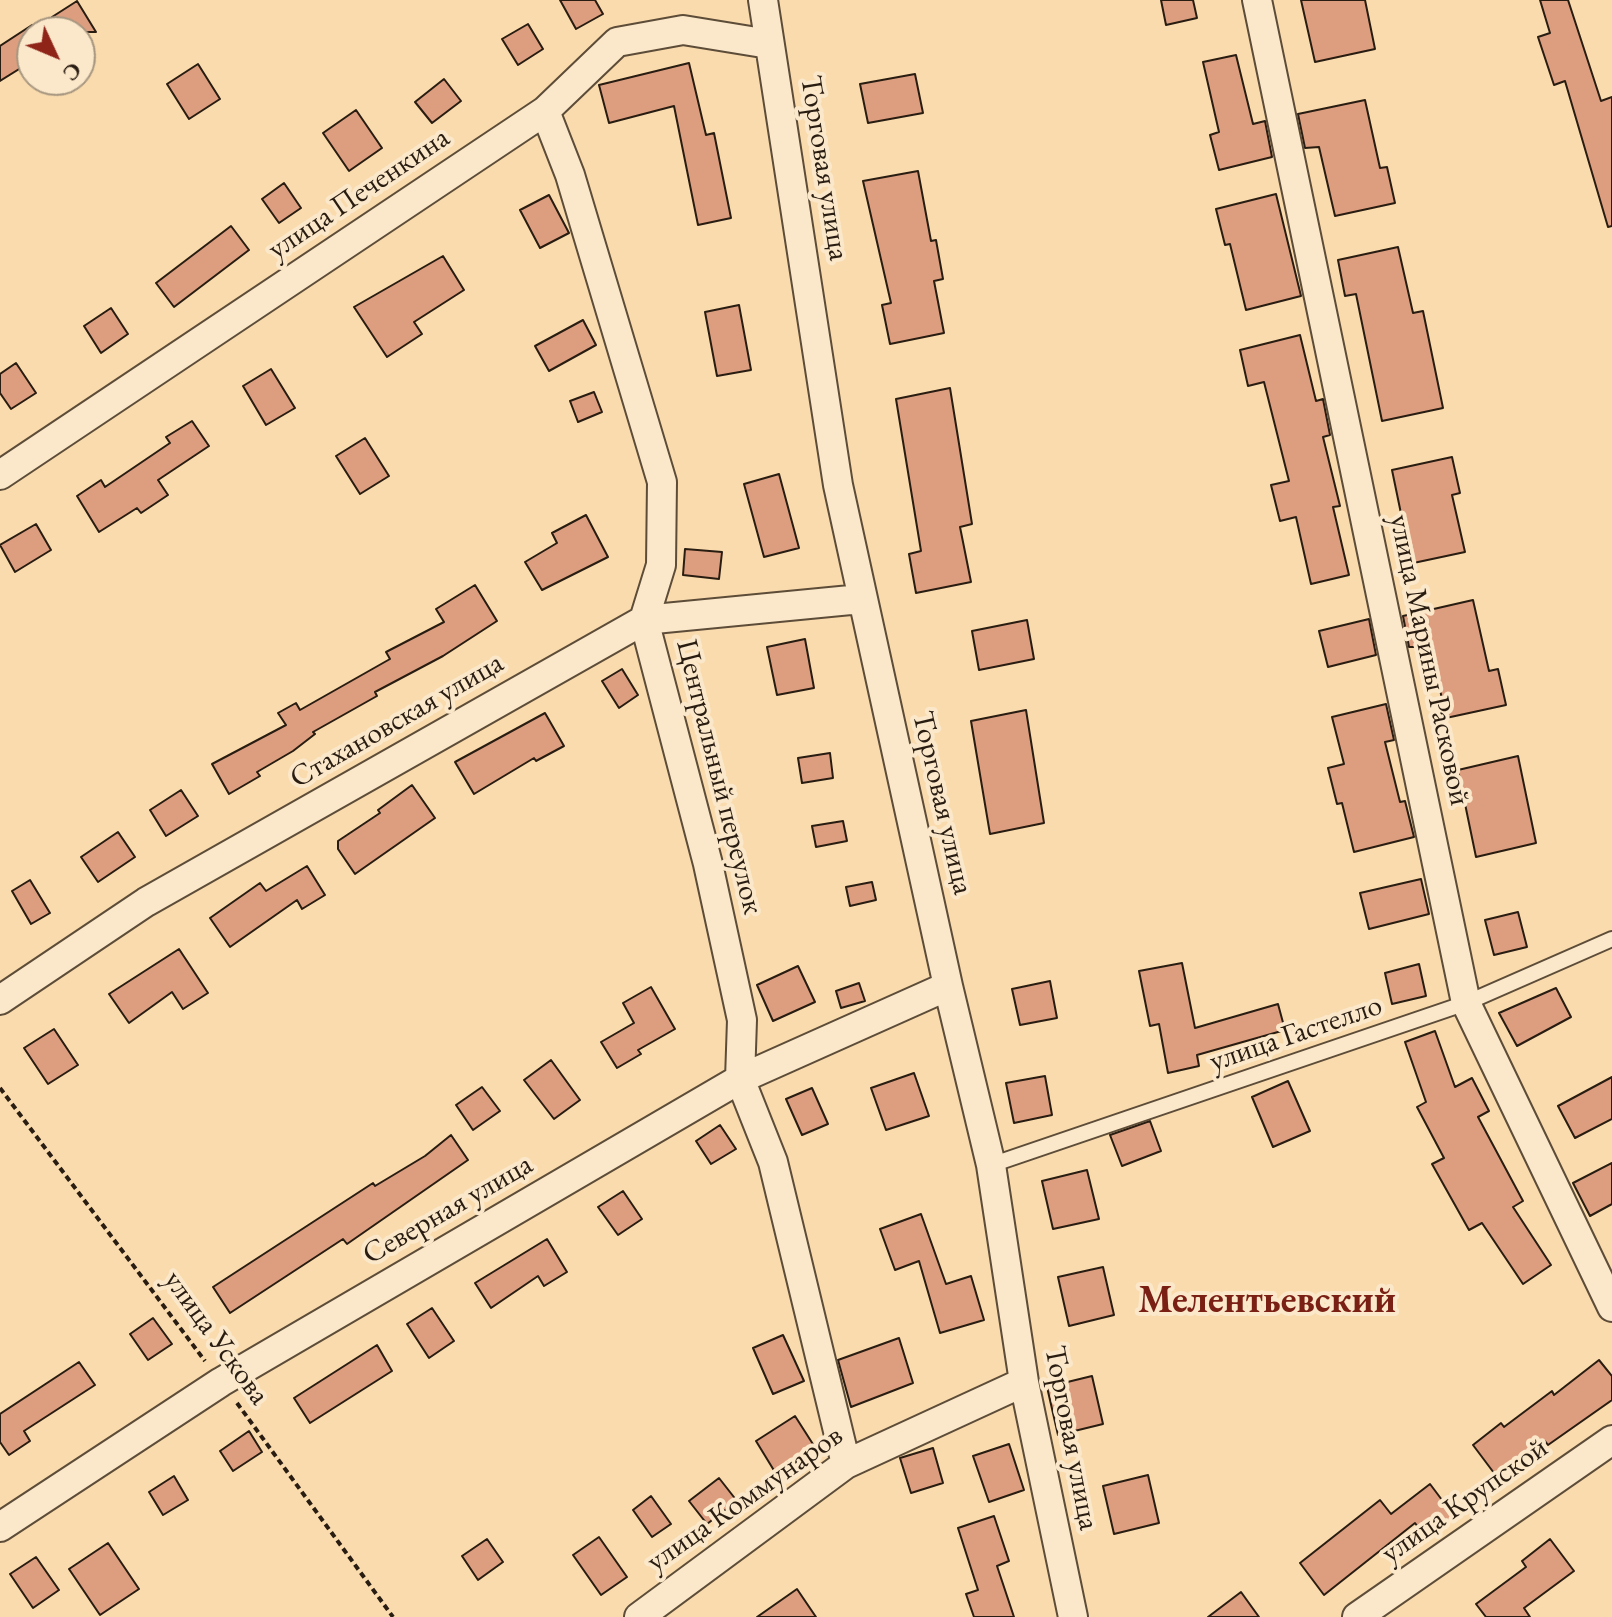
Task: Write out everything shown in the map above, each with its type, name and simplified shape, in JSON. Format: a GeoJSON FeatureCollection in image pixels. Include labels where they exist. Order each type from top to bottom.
{"type":"FeatureCollection","features":[{"type":"Feature","properties":{"kind":"street","name":"Торговая улица"},"geometry":{"type":"LineString","coordinates":[[763,0],[838,485],[948,986],[991,1165],[1024,1382],[1073,1617]]}},
{"type":"Feature","properties":{"kind":"street","name":"улица Марины Расковой"},"geometry":{"type":"LineString","coordinates":[[1257,0],[1466,1003],[1612,1307]]}},
{"type":"Feature","properties":{"kind":"street","name":"улица Печенкина"},"geometry":{"type":"LineString","coordinates":[[0,475],[545,111],[617,42],[683,30],[769,44]]}},
{"type":"Feature","properties":{"kind":"street","name":"Центральный переулок"},"geometry":{"type":"LineString","coordinates":[[545,111],[570,175],[662,482],[661,565],[644,620],[708,864],[742,1020],[740,1079],[773,1162],[846,1464]]}},
{"type":"Feature","properties":{"kind":"street","name":"Стахановская улица"},"geometry":{"type":"LineString","coordinates":[[0,1000],[146,902],[644,620],[861,599]]}},
{"type":"Feature","properties":{"kind":"street","name":"Северная улица"},"geometry":{"type":"LineString","coordinates":[[0,1527],[221,1382],[740,1079],[948,986]]}},
{"type":"Feature","properties":{"kind":"street","name":"улица Коммунаров"},"geometry":{"type":"LineString","coordinates":[[639,1617],[846,1464],[1024,1382]]}},
{"type":"Feature","properties":{"kind":"street","name":"улица Крупской"},"geometry":{"type":"LineString","coordinates":[[1357,1617],[1612,1440]]}},
{"type":"Feature","properties":{"kind":"lane","name":"улица Гастелло"},"geometry":{"type":"LineString","coordinates":[[991,1165],[1466,1003],[1612,939]]}},
{"type":"Feature","properties":{"kind":"path","name":"улица Ускова"},"geometry":{"type":"LineString","coordinates":[[0,1088],[393,1617]]}},
{"type":"Feature","properties":{"kind":"building"},"geometry":{"type":"Polygon","coordinates":[[[560,0],[595,0],[603,14],[576,29],[560,0]]]}},
{"type":"Feature","properties":{"kind":"building"},"geometry":{"type":"Polygon","coordinates":[[[1161,0],[1193,0],[1197,18],[1166,25],[1161,0]]]}},
{"type":"Feature","properties":{"kind":"building"},"geometry":{"type":"Polygon","coordinates":[[[1301,0],[1365,0],[1375,49],[1315,62],[1301,0]]]}},
{"type":"Feature","properties":{"kind":"building"},"geometry":{"type":"Polygon","coordinates":[[[1540,0],[1568,0],[1601,101],[1612,97],[1612,226],[1608,227],[1565,81],[1554,85],[1538,37],[1550,33],[1540,0]]]}},
{"type":"Feature","properties":{"kind":"building"},"geometry":{"type":"Polygon","coordinates":[[[77,1],[86,16],[54,16],[77,1]]]}},
{"type":"Feature","properties":{"kind":"building"},"geometry":{"type":"Polygon","coordinates":[[[528,24],[543,49],[518,65],[502,39],[528,24]]]}},
{"type":"Feature","properties":{"kind":"building"},"geometry":{"type":"Polygon","coordinates":[[[16,36],[16,71],[0,81],[0,46],[16,36]]]}},
{"type":"Feature","properties":{"kind":"building"},"geometry":{"type":"Polygon","coordinates":[[[1236,55],[1253,124],[1265,121],[1272,157],[1219,170],[1210,135],[1219,132],[1203,62],[1236,55]]]}},
{"type":"Feature","properties":{"kind":"building"},"geometry":{"type":"Polygon","coordinates":[[[689,63],[706,135],[714,133],[731,218],[698,225],[674,106],[609,123],[599,85],[689,63]]]}},
{"type":"Feature","properties":{"kind":"building"},"geometry":{"type":"Polygon","coordinates":[[[198,64],[220,99],[189,119],[167,84],[198,64]]]}},
{"type":"Feature","properties":{"kind":"building"},"geometry":{"type":"Polygon","coordinates":[[[915,74],[923,113],[868,123],[860,84],[915,74]]]}},
{"type":"Feature","properties":{"kind":"building"},"geometry":{"type":"Polygon","coordinates":[[[444,79],[461,101],[432,123],[415,102],[444,79]]]}},
{"type":"Feature","properties":{"kind":"building"},"geometry":{"type":"Polygon","coordinates":[[[1365,100],[1380,168],[1387,167],[1395,203],[1335,216],[1319,147],[1305,148],[1298,114],[1365,100]]]}},
{"type":"Feature","properties":{"kind":"building"},"geometry":{"type":"Polygon","coordinates":[[[356,110],[382,148],[349,171],[323,133],[356,110]]]}},
{"type":"Feature","properties":{"kind":"building"},"geometry":{"type":"Polygon","coordinates":[[[918,171],[931,241],[936,240],[943,279],[934,281],[944,333],[890,344],[882,305],[891,303],[863,181],[918,171]]]}},
{"type":"Feature","properties":{"kind":"building"},"geometry":{"type":"Polygon","coordinates":[[[284,183],[301,208],[279,223],[262,199],[284,183]]]}},
{"type":"Feature","properties":{"kind":"building"},"geometry":{"type":"Polygon","coordinates":[[[1276,194],[1301,296],[1246,310],[1230,244],[1225,245],[1216,209],[1276,194]]]}},
{"type":"Feature","properties":{"kind":"building"},"geometry":{"type":"Polygon","coordinates":[[[549,195],[569,233],[540,248],[520,210],[549,195]]]}},
{"type":"Feature","properties":{"kind":"building"},"geometry":{"type":"Polygon","coordinates":[[[231,226],[249,250],[174,307],[156,283],[231,226]]]}},
{"type":"Feature","properties":{"kind":"building"},"geometry":{"type":"Polygon","coordinates":[[[1398,247],[1413,313],[1423,311],[1443,408],[1382,421],[1356,294],[1345,296],[1338,260],[1398,247]]]}},
{"type":"Feature","properties":{"kind":"building"},"geometry":{"type":"Polygon","coordinates":[[[443,256],[464,290],[414,322],[422,334],[387,357],[354,307],[443,256]]]}},
{"type":"Feature","properties":{"kind":"building"},"geometry":{"type":"Polygon","coordinates":[[[739,305],[751,370],[717,376],[705,312],[739,305]]]}},
{"type":"Feature","properties":{"kind":"building"},"geometry":{"type":"Polygon","coordinates":[[[111,308],[128,334],[101,353],[84,326],[111,308]]]}},
{"type":"Feature","properties":{"kind":"building"},"geometry":{"type":"Polygon","coordinates":[[[583,320],[596,345],[549,371],[535,346],[583,320]]]}},
{"type":"Feature","properties":{"kind":"building"},"geometry":{"type":"Polygon","coordinates":[[[1300,335],[1316,401],[1323,399],[1330,435],[1323,437],[1340,506],[1333,507],[1349,575],[1311,584],[1296,517],[1280,521],[1271,485],[1289,481],[1264,382],[1248,386],[1240,350],[1300,335]]]}},
{"type":"Feature","properties":{"kind":"building"},"geometry":{"type":"Polygon","coordinates":[[[16,363],[36,393],[11,409],[0,393],[0,374],[16,363]]]}},
{"type":"Feature","properties":{"kind":"building"},"geometry":{"type":"Polygon","coordinates":[[[271,369],[295,408],[266,425],[243,386],[271,369]]]}},
{"type":"Feature","properties":{"kind":"building"},"geometry":{"type":"Polygon","coordinates":[[[950,388],[972,524],[960,527],[971,582],[916,593],[909,554],[921,551],[896,399],[950,388]]]}},
{"type":"Feature","properties":{"kind":"building"},"geometry":{"type":"Polygon","coordinates":[[[594,392],[602,412],[578,422],[570,401],[594,392]]]}},
{"type":"Feature","properties":{"kind":"building"},"geometry":{"type":"Polygon","coordinates":[[[192,421],[209,446],[158,480],[168,495],[141,513],[137,508],[99,532],[77,496],[101,480],[105,487],[170,443],[166,437],[192,421]]]}},
{"type":"Feature","properties":{"kind":"building"},"geometry":{"type":"Polygon","coordinates":[[[365,438],[389,476],[360,494],[336,456],[365,438]]]}},
{"type":"Feature","properties":{"kind":"building"},"geometry":{"type":"Polygon","coordinates":[[[1452,457],[1460,493],[1452,495],[1465,552],[1404,565],[1396,530],[1404,528],[1392,470],[1452,457]]]}},
{"type":"Feature","properties":{"kind":"building"},"geometry":{"type":"Polygon","coordinates":[[[779,474],[799,548],[764,557],[744,484],[779,474]]]}},
{"type":"Feature","properties":{"kind":"building"},"geometry":{"type":"Polygon","coordinates":[[[586,515],[608,557],[542,590],[525,562],[557,543],[552,533],[586,515]]]}},
{"type":"Feature","properties":{"kind":"building"},"geometry":{"type":"Polygon","coordinates":[[[36,524],[51,550],[15,572],[0,545],[36,524]]]}},
{"type":"Feature","properties":{"kind":"building"},"geometry":{"type":"Polygon","coordinates":[[[685,549],[722,552],[719,579],[683,575],[685,549]]]}},
{"type":"Feature","properties":{"kind":"building"},"geometry":{"type":"Polygon","coordinates":[[[475,585],[497,621],[313,732],[315,734],[293,751],[257,772],[260,776],[229,794],[212,764],[286,725],[278,713],[296,703],[300,710],[390,659],[386,652],[444,622],[436,609],[475,585]]]}},
{"type":"Feature","properties":{"kind":"building"},"geometry":{"type":"Polygon","coordinates":[[[1473,600],[1489,671],[1498,669],[1506,705],[1446,718],[1431,647],[1409,647],[1403,616],[1473,600]]]}},
{"type":"Feature","properties":{"kind":"building"},"geometry":{"type":"Polygon","coordinates":[[[1369,619],[1376,655],[1328,667],[1319,631],[1369,619]]]}},
{"type":"Feature","properties":{"kind":"building"},"geometry":{"type":"Polygon","coordinates":[[[1027,620],[1034,659],[979,670],[972,631],[1027,620]]]}},
{"type":"Feature","properties":{"kind":"building"},"geometry":{"type":"Polygon","coordinates":[[[805,639],[814,688],[777,695],[767,647],[805,639]]]}},
{"type":"Feature","properties":{"kind":"building"},"geometry":{"type":"Polygon","coordinates":[[[622,669],[638,695],[619,708],[602,681],[622,669]]]}},
{"type":"Feature","properties":{"kind":"building"},"geometry":{"type":"Polygon","coordinates":[[[1386,704],[1394,740],[1385,742],[1400,802],[1405,801],[1414,837],[1354,852],[1342,803],[1337,804],[1328,768],[1344,764],[1332,717],[1386,704]]]}},
{"type":"Feature","properties":{"kind":"building"},"geometry":{"type":"Polygon","coordinates":[[[1026,710],[1044,823],[990,834],[971,721],[1026,710]]]}},
{"type":"Feature","properties":{"kind":"building"},"geometry":{"type":"Polygon","coordinates":[[[545,713],[564,746],[536,761],[534,758],[474,794],[455,762],[545,713]]]}},
{"type":"Feature","properties":{"kind":"building"},"geometry":{"type":"Polygon","coordinates":[[[830,753],[833,778],[802,783],[798,758],[830,753]]]}},
{"type":"Feature","properties":{"kind":"building"},"geometry":{"type":"Polygon","coordinates":[[[1518,756],[1536,843],[1476,857],[1458,770],[1518,756]]]}},
{"type":"Feature","properties":{"kind":"building"},"geometry":{"type":"Polygon","coordinates":[[[412,785],[435,818],[355,874],[338,849],[338,841],[380,813],[378,810],[412,785]]]}},
{"type":"Feature","properties":{"kind":"building"},"geometry":{"type":"Polygon","coordinates":[[[181,790],[198,816],[166,836],[150,810],[181,790]]]}},
{"type":"Feature","properties":{"kind":"building"},"geometry":{"type":"Polygon","coordinates":[[[843,821],[847,841],[816,847],[812,826],[843,821]]]}},
{"type":"Feature","properties":{"kind":"building"},"geometry":{"type":"Polygon","coordinates":[[[118,832],[135,857],[98,882],[81,857],[118,832]]]}},
{"type":"Feature","properties":{"kind":"building"},"geometry":{"type":"Polygon","coordinates":[[[307,866],[325,895],[302,909],[297,900],[230,947],[210,918],[260,883],[266,891],[307,866]]]}},
{"type":"Feature","properties":{"kind":"building"},"geometry":{"type":"Polygon","coordinates":[[[1421,879],[1429,914],[1369,929],[1360,893],[1421,879]]]}},
{"type":"Feature","properties":{"kind":"building"},"geometry":{"type":"Polygon","coordinates":[[[30,880],[50,913],[31,924],[12,891],[30,880]]]}},
{"type":"Feature","properties":{"kind":"building"},"geometry":{"type":"Polygon","coordinates":[[[872,882],[876,900],[850,906],[846,887],[872,882]]]}},
{"type":"Feature","properties":{"kind":"building"},"geometry":{"type":"Polygon","coordinates":[[[1518,912],[1527,947],[1494,955],[1485,920],[1518,912]]]}},
{"type":"Feature","properties":{"kind":"building"},"geometry":{"type":"Polygon","coordinates":[[[179,949],[208,993],[183,1009],[172,992],[129,1023],[109,994],[179,949]]]}},
{"type":"Feature","properties":{"kind":"building"},"geometry":{"type":"Polygon","coordinates":[[[1182,963],[1195,1028],[1278,1004],[1285,1030],[1197,1055],[1199,1066],[1168,1073],[1159,1024],[1150,1026],[1139,971],[1182,963]]]}},
{"type":"Feature","properties":{"kind":"building"},"geometry":{"type":"Polygon","coordinates":[[[1419,964],[1426,996],[1392,1004],[1385,973],[1419,964]]]}},
{"type":"Feature","properties":{"kind":"building"},"geometry":{"type":"Polygon","coordinates":[[[798,966],[815,1002],[773,1021],[757,985],[798,966]]]}},
{"type":"Feature","properties":{"kind":"building"},"geometry":{"type":"Polygon","coordinates":[[[1050,981],[1057,1018],[1020,1025],[1012,989],[1050,981]]]}},
{"type":"Feature","properties":{"kind":"building"},"geometry":{"type":"Polygon","coordinates":[[[859,983],[865,1001],[841,1008],[836,991],[859,983]]]}},
{"type":"Feature","properties":{"kind":"building"},"geometry":{"type":"Polygon","coordinates":[[[651,987],[675,1029],[638,1050],[641,1054],[617,1068],[601,1042],[634,1023],[623,1003],[651,987]]]}},
{"type":"Feature","properties":{"kind":"building"},"geometry":{"type":"Polygon","coordinates":[[[1556,988],[1571,1017],[1517,1046],[1499,1013],[1556,988]]]}},
{"type":"Feature","properties":{"kind":"building"},"geometry":{"type":"Polygon","coordinates":[[[54,1029],[78,1065],[48,1084],[24,1048],[54,1029]]]}},
{"type":"Feature","properties":{"kind":"building"},"geometry":{"type":"Polygon","coordinates":[[[1435,1031],[1455,1087],[1472,1078],[1489,1111],[1478,1117],[1523,1201],[1513,1207],[1551,1265],[1523,1284],[1482,1223],[1469,1230],[1432,1164],[1444,1158],[1417,1107],[1426,1102],[1405,1042],[1435,1031]]]}},
{"type":"Feature","properties":{"kind":"building"},"geometry":{"type":"Polygon","coordinates":[[[551,1060],[580,1100],[554,1119],[524,1080],[551,1060]]]}},
{"type":"Feature","properties":{"kind":"building"},"geometry":{"type":"Polygon","coordinates":[[[914,1073],[929,1116],[886,1130],[871,1088],[914,1073]]]}},
{"type":"Feature","properties":{"kind":"building"},"geometry":{"type":"Polygon","coordinates":[[[1045,1076],[1052,1115],[1014,1123],[1006,1083],[1045,1076]]]}},
{"type":"Feature","properties":{"kind":"building"},"geometry":{"type":"Polygon","coordinates":[[[1612,1077],[1612,1119],[1575,1138],[1558,1106],[1612,1077]]]}},
{"type":"Feature","properties":{"kind":"building"},"geometry":{"type":"Polygon","coordinates":[[[1288,1081],[1310,1131],[1273,1147],[1252,1097],[1288,1081]]]}},
{"type":"Feature","properties":{"kind":"building"},"geometry":{"type":"Polygon","coordinates":[[[482,1087],[500,1111],[473,1130],[456,1105],[482,1087]]]}},
{"type":"Feature","properties":{"kind":"building"},"geometry":{"type":"Polygon","coordinates":[[[812,1088],[828,1124],[802,1135],[786,1099],[812,1088]]]}},
{"type":"Feature","properties":{"kind":"building"},"geometry":{"type":"Polygon","coordinates":[[[1150,1121],[1161,1151],[1122,1166],[1110,1135],[1150,1121]]]}},
{"type":"Feature","properties":{"kind":"building"},"geometry":{"type":"Polygon","coordinates":[[[720,1125],[736,1149],[711,1164],[696,1141],[720,1125]]]}},
{"type":"Feature","properties":{"kind":"building"},"geometry":{"type":"Polygon","coordinates":[[[451,1135],[468,1160],[347,1244],[343,1239],[230,1313],[213,1287],[373,1183],[375,1186],[425,1156],[451,1135]]]}},
{"type":"Feature","properties":{"kind":"building"},"geometry":{"type":"Polygon","coordinates":[[[1612,1163],[1612,1204],[1590,1216],[1573,1183],[1612,1163]]]}},
{"type":"Feature","properties":{"kind":"building"},"geometry":{"type":"Polygon","coordinates":[[[1087,1170],[1099,1219],[1053,1229],[1042,1181],[1087,1170]]]}},
{"type":"Feature","properties":{"kind":"building"},"geometry":{"type":"Polygon","coordinates":[[[623,1191],[642,1219],[618,1235],[598,1207],[623,1191]]]}},
{"type":"Feature","properties":{"kind":"building"},"geometry":{"type":"Polygon","coordinates":[[[921,1214],[946,1284],[971,1276],[984,1320],[940,1333],[919,1261],[895,1270],[880,1229],[921,1214]]]}},
{"type":"Feature","properties":{"kind":"building"},"geometry":{"type":"Polygon","coordinates":[[[547,1239],[567,1272],[544,1286],[538,1276],[491,1308],[475,1283],[547,1239]]]}},
{"type":"Feature","properties":{"kind":"building"},"geometry":{"type":"Polygon","coordinates":[[[1103,1267],[1114,1315],[1069,1326],[1058,1277],[1103,1267]]]}},
{"type":"Feature","properties":{"kind":"building"},"geometry":{"type":"Polygon","coordinates":[[[432,1308],[454,1341],[429,1358],[407,1324],[432,1308]]]}},
{"type":"Feature","properties":{"kind":"building"},"geometry":{"type":"Polygon","coordinates":[[[153,1318],[172,1344],[148,1360],[130,1334],[153,1318]]]}},
{"type":"Feature","properties":{"kind":"building"},"geometry":{"type":"Polygon","coordinates":[[[783,1335],[804,1381],[773,1394],[753,1348],[783,1335]]]}},
{"type":"Feature","properties":{"kind":"building"},"geometry":{"type":"Polygon","coordinates":[[[899,1338],[913,1383],[851,1407],[838,1360],[899,1338]]]}},
{"type":"Feature","properties":{"kind":"building"},"geometry":{"type":"Polygon","coordinates":[[[377,1345],[392,1371],[310,1423],[294,1398],[377,1345]]]}},
{"type":"Feature","properties":{"kind":"building"},"geometry":{"type":"Polygon","coordinates":[[[1599,1360],[1612,1376],[1612,1400],[1548,1445],[1545,1441],[1497,1477],[1473,1445],[1501,1423],[1504,1427],[1552,1391],[1554,1395],[1599,1360]]]}},
{"type":"Feature","properties":{"kind":"building"},"geometry":{"type":"Polygon","coordinates":[[[79,1362],[95,1385],[24,1431],[30,1441],[9,1455],[0,1442],[0,1414],[79,1362]]]}},
{"type":"Feature","properties":{"kind":"building"},"geometry":{"type":"Polygon","coordinates":[[[1092,1376],[1103,1424],[1058,1435],[1047,1387],[1092,1376]]]}},
{"type":"Feature","properties":{"kind":"building"},"geometry":{"type":"Polygon","coordinates":[[[795,1416],[818,1452],[778,1477],[756,1441],[795,1416]]]}},
{"type":"Feature","properties":{"kind":"building"},"geometry":{"type":"Polygon","coordinates":[[[249,1431],[262,1452],[233,1471],[220,1451],[249,1431]]]}},
{"type":"Feature","properties":{"kind":"building"},"geometry":{"type":"Polygon","coordinates":[[[1009,1444],[1024,1490],[989,1502],[973,1456],[1009,1444]]]}},
{"type":"Feature","properties":{"kind":"building"},"geometry":{"type":"Polygon","coordinates":[[[933,1448],[943,1483],[911,1493],[900,1458],[933,1448]]]}},
{"type":"Feature","properties":{"kind":"building"},"geometry":{"type":"Polygon","coordinates":[[[1148,1475],[1159,1523],[1114,1534],[1103,1486],[1148,1475]]]}},
{"type":"Feature","properties":{"kind":"building"},"geometry":{"type":"Polygon","coordinates":[[[174,1476],[188,1500],[163,1515],[149,1492],[174,1476]]]}},
{"type":"Feature","properties":{"kind":"building"},"geometry":{"type":"Polygon","coordinates":[[[719,1478],[737,1501],[707,1524],[689,1501],[719,1478]]]}},
{"type":"Feature","properties":{"kind":"building"},"geometry":{"type":"Polygon","coordinates":[[[1430,1484],[1454,1516],[1426,1538],[1415,1523],[1324,1595],[1300,1563],[1380,1500],[1391,1514],[1430,1484]]]}},
{"type":"Feature","properties":{"kind":"building"},"geometry":{"type":"Polygon","coordinates":[[[651,1496],[671,1524],[652,1537],[633,1510],[651,1496]]]}},
{"type":"Feature","properties":{"kind":"building"},"geometry":{"type":"Polygon","coordinates":[[[994,1516],[1009,1561],[997,1566],[1014,1617],[974,1617],[966,1594],[978,1590],[958,1528],[994,1516]]]}},
{"type":"Feature","properties":{"kind":"building"},"geometry":{"type":"Polygon","coordinates":[[[599,1537],[627,1577],[601,1595],[573,1555],[599,1537]]]}},
{"type":"Feature","properties":{"kind":"building"},"geometry":{"type":"Polygon","coordinates":[[[487,1539],[503,1562],[478,1580],[462,1556],[487,1539]]]}},
{"type":"Feature","properties":{"kind":"building"},"geometry":{"type":"Polygon","coordinates":[[[1550,1539],[1574,1571],[1524,1608],[1530,1617],[1486,1617],[1476,1604],[1526,1567],[1522,1561],[1550,1539]]]}},
{"type":"Feature","properties":{"kind":"building"},"geometry":{"type":"Polygon","coordinates":[[[108,1543],[139,1589],[100,1615],[69,1569],[108,1543]]]}},
{"type":"Feature","properties":{"kind":"building"},"geometry":{"type":"Polygon","coordinates":[[[36,1557],[59,1590],[33,1608],[10,1574],[36,1557]]]}},
{"type":"Feature","properties":{"kind":"building"},"geometry":{"type":"Polygon","coordinates":[[[797,1589],[816,1617],[757,1617],[797,1589]]]}},
{"type":"Feature","properties":{"kind":"building"},"geometry":{"type":"Polygon","coordinates":[[[1241,1592],[1259,1617],[1208,1617],[1241,1592]]]}},
{"type":"Feature","properties":{"kind":"district","name":"Мелентьевский"},"geometry":{"type":"Point","coordinates":[1267,1302]}}]}
